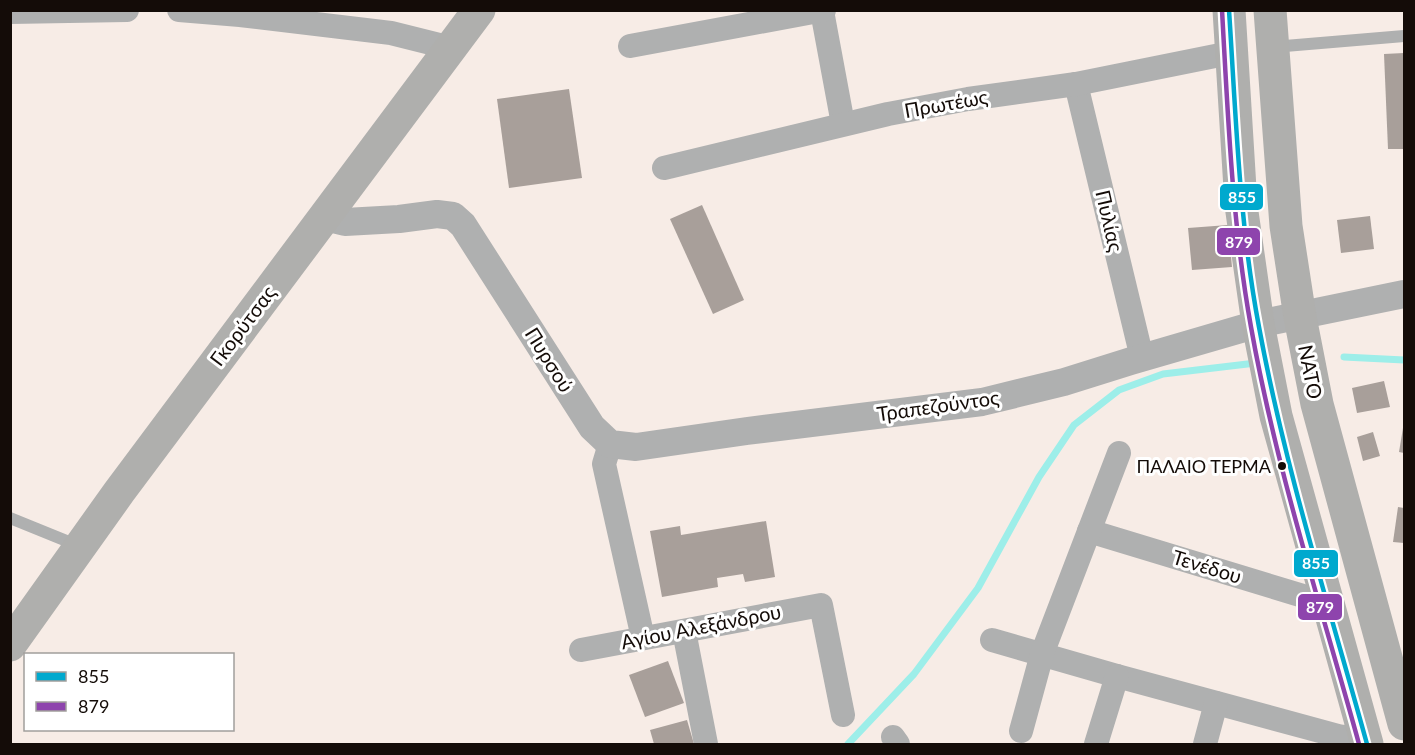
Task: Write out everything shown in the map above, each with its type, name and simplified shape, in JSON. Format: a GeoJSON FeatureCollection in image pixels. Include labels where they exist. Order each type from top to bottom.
{"type":"FeatureCollection","features":[{"type":"Feature","properties":{"kind":"main road","name":"Γκορύτσας"},"geometry":{"type":"LineString","coordinates":[[10,645],[80,547],[479,10]]}},
{"type":"Feature","properties":{"kind":"main road"},"geometry":{"type":"LineString","coordinates":[[1229,10],[1241,205],[1258,324],[1276,416],[1366,740]]}},
{"type":"Feature","properties":{"kind":"main road","name":"ΝΑΤΟ"},"geometry":{"type":"LineString","coordinates":[[1270,10],[1286,226],[1300,317],[1317,404],[1404,724]]}},
{"type":"Feature","properties":{"kind":"street"},"geometry":{"type":"LineString","coordinates":[[10,12],[128,10]]}},
{"type":"Feature","properties":{"kind":"street"},"geometry":{"type":"LineString","coordinates":[[179,10],[391,33],[450,48]]}},
{"type":"Feature","properties":{"kind":"street"},"geometry":{"type":"LineString","coordinates":[[630,46],[823,11],[843,124]]}},
{"type":"Feature","properties":{"kind":"street","name":"Πρωτέως"},"geometry":{"type":"LineString","coordinates":[[664,168],[843,124],[968,99],[1076,84],[1230,53]]}},
{"type":"Feature","properties":{"kind":"street","name":"Πυλίας"},"geometry":{"type":"LineString","coordinates":[[1076,84],[1142,358]]}},
{"type":"Feature","properties":{"kind":"street","name":"Πυρσού"},"geometry":{"type":"LineString","coordinates":[[324,217],[345,222],[437,214],[453,216],[463,225],[592,427],[610,444]]}},
{"type":"Feature","properties":{"kind":"street","name":"Τραπεζούντος"},"geometry":{"type":"LineString","coordinates":[[610,444],[636,447],[982,402],[1064,382],[1258,324],[1404,294]]}},
{"type":"Feature","properties":{"kind":"street"},"geometry":{"type":"LineString","coordinates":[[610,444],[604,465],[643,638]]}},
{"type":"Feature","properties":{"kind":"street"},"geometry":{"type":"LineString","coordinates":[[1021,731],[1042,654],[1119,453]]}},
{"type":"Feature","properties":{"kind":"street","name":"Τενέδου"},"geometry":{"type":"LineString","coordinates":[[1089,531],[1313,599],[1325,599]]}},
{"type":"Feature","properties":{"kind":"street","name":"Αγίου Αλεξάνδρου"},"geometry":{"type":"LineString","coordinates":[[581,650],[821,605],[843,715]]}},
{"type":"Feature","properties":{"kind":"street"},"geometry":{"type":"LineString","coordinates":[[684,631],[706,744]]}},
{"type":"Feature","properties":{"kind":"street"},"geometry":{"type":"LineString","coordinates":[[992,640],[1216,703],[1330,739],[1366,740]]}},
{"type":"Feature","properties":{"kind":"street"},"geometry":{"type":"LineString","coordinates":[[1395,691],[1404,655]]}},
{"type":"Feature","properties":{"kind":"street"},"geometry":{"type":"LineString","coordinates":[[1096,744],[1117,676]]}},
{"type":"Feature","properties":{"kind":"street"},"geometry":{"type":"LineString","coordinates":[[1205,744],[1216,703]]}},
{"type":"Feature","properties":{"kind":"lane"},"geometry":{"type":"LineString","coordinates":[[1272,47],[1404,36]]}},
{"type":"Feature","properties":{"kind":"lane"},"geometry":{"type":"LineString","coordinates":[[10,518],[80,547]]}},
{"type":"Feature","properties":{"kind":"building"},"geometry":{"type":"Polygon","coordinates":[[[1404,53],[1404,149],[1388,149],[1384,54],[1404,53]]]}},
{"type":"Feature","properties":{"kind":"building"},"geometry":{"type":"Polygon","coordinates":[[[569,89],[582,178],[509,188],[497,99],[569,89]]]}},
{"type":"Feature","properties":{"kind":"building"},"geometry":{"type":"Polygon","coordinates":[[[702,205],[744,300],[713,314],[670,219],[702,205]]]}},
{"type":"Feature","properties":{"kind":"building"},"geometry":{"type":"Polygon","coordinates":[[[1370,216],[1374,249],[1341,253],[1337,220],[1370,216]]]}},
{"type":"Feature","properties":{"kind":"building"},"geometry":{"type":"Polygon","coordinates":[[[1228,225],[1232,267],[1192,270],[1188,228],[1228,225]]]}},
{"type":"Feature","properties":{"kind":"building"},"geometry":{"type":"Polygon","coordinates":[[[1384,381],[1390,407],[1357,413],[1352,388],[1384,381]]]}},
{"type":"Feature","properties":{"kind":"building"},"geometry":{"type":"Polygon","coordinates":[[[1404,428],[1404,453],[1399,452],[1404,428]]]}},
{"type":"Feature","properties":{"kind":"building"},"geometry":{"type":"Polygon","coordinates":[[[1373,432],[1380,456],[1363,461],[1357,437],[1373,432]]]}},
{"type":"Feature","properties":{"kind":"building"},"geometry":{"type":"Polygon","coordinates":[[[1398,507],[1404,508],[1404,543],[1393,542],[1398,507]]]}},
{"type":"Feature","properties":{"kind":"building"},"geometry":{"type":"Polygon","coordinates":[[[766,521],[775,577],[745,582],[743,574],[717,578],[718,587],[662,597],[650,531],[680,526],[681,535],[766,521]]]}},
{"type":"Feature","properties":{"kind":"building"},"geometry":{"type":"Polygon","coordinates":[[[668,661],[684,703],[645,717],[629,675],[668,661]]]}},
{"type":"Feature","properties":{"kind":"building"},"geometry":{"type":"Polygon","coordinates":[[[687,720],[694,744],[654,744],[650,730],[687,720]]]}},
{"type":"Feature","properties":{"kind":"waterway"},"geometry":{"type":"LineString","coordinates":[[1344,357],[1404,360]]}},
{"type":"Feature","properties":{"kind":"waterway"},"geometry":{"type":"LineString","coordinates":[[848,744],[914,674],[978,588],[1039,477],[1074,425],[1119,390],[1163,374],[1256,363]]}},
{"type":"Feature","properties":{"kind":"transit line","name":"879"},"geometry":{"type":"LineString","coordinates":[[1222,10],[1235,209],[1251,327],[1286,485],[1359,744]]}},
{"type":"Feature","properties":{"kind":"transit line","name":"855"},"geometry":{"type":"LineString","coordinates":[[1229,10],[1243,209],[1259,327],[1295,485],[1367,744]]}},
{"type":"Feature","properties":{"kind":"place","name":"ΠΑΛΑΙΟ ΤΕΡΜΑ"},"geometry":{"type":"Point","coordinates":[1282,466]}}]}
